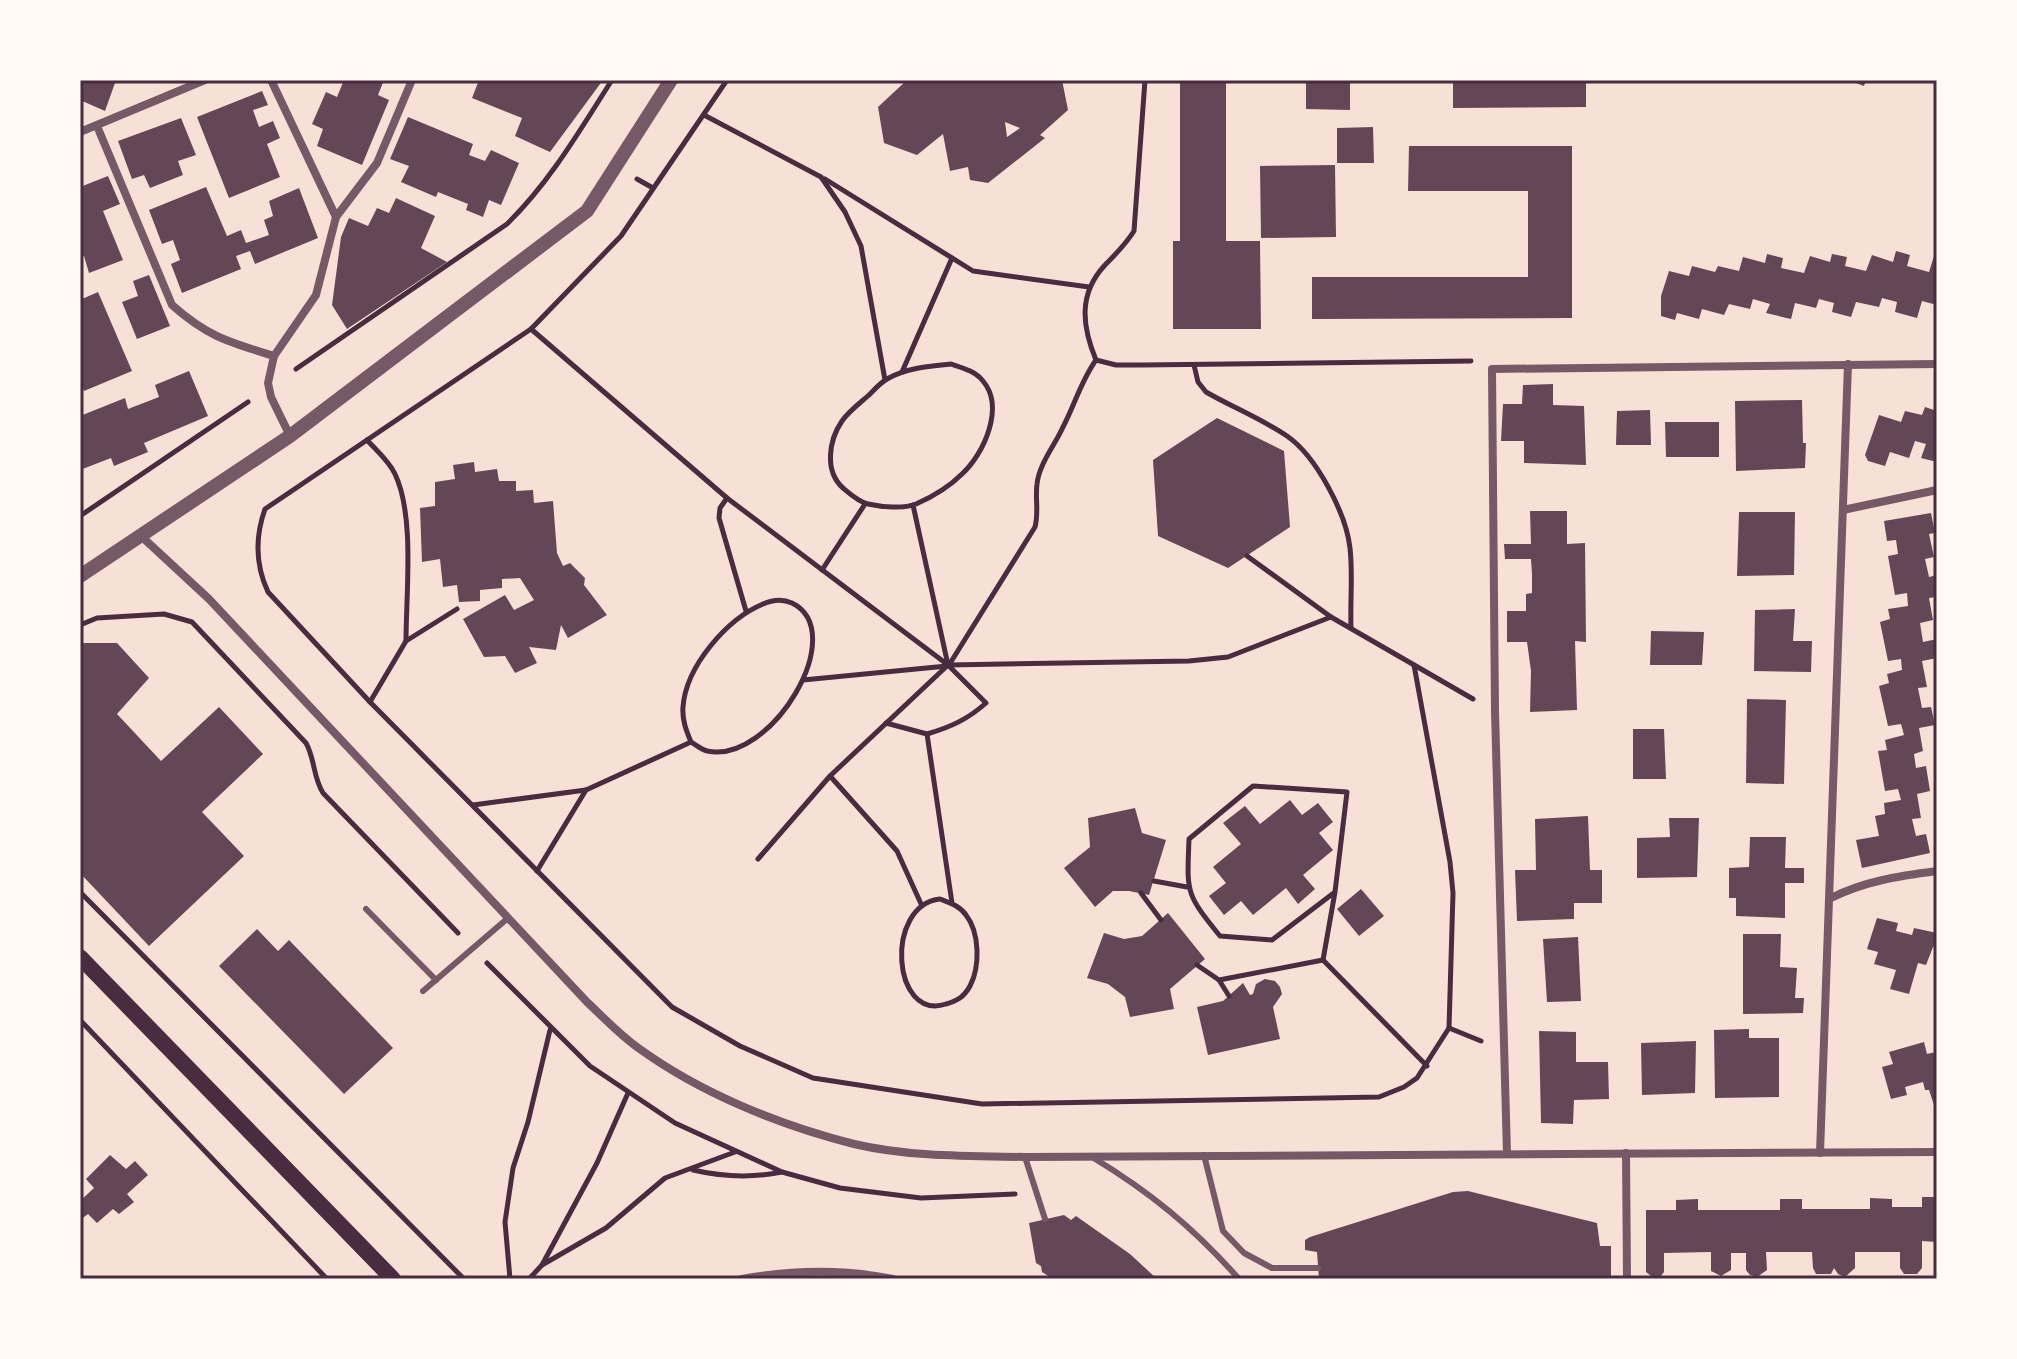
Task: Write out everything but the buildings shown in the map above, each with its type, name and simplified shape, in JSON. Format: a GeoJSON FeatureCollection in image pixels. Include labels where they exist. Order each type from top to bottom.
{"type":"FeatureCollection","features":[{"type":"Feature","properties":{"kind":"main road"},"geometry":{"type":"LineString","coordinates":[[80,957],[393,1279]]}},
{"type":"Feature","properties":{"kind":"street"},"geometry":{"type":"LineString","coordinates":[[80,132],[205,80]]}},
{"type":"Feature","properties":{"kind":"street"},"geometry":{"type":"LineString","coordinates":[[271,80],[336,217]]}},
{"type":"Feature","properties":{"kind":"street"},"geometry":{"type":"LineString","coordinates":[[290,436],[268,383],[274,356],[316,295],[336,217],[377,163],[412,80]]}},
{"type":"Feature","properties":{"kind":"street"},"geometry":{"type":"LineString","coordinates":[[80,576],[290,436],[587,211],[671,80]]}},
{"type":"Feature","properties":{"kind":"street"},"geometry":{"type":"LineString","coordinates":[[97,126],[172,305],[192,323],[217,338],[274,356]]}},
{"type":"Feature","properties":{"kind":"street"},"geometry":{"type":"LineString","coordinates":[[1820,1153],[1848,364]]}},
{"type":"Feature","properties":{"kind":"street"},"geometry":{"type":"LineString","coordinates":[[1507,1154],[1495,711],[1492,369],[1937,364]]}},
{"type":"Feature","properties":{"kind":"street"},"geometry":{"type":"LineString","coordinates":[[1843,510],[1937,490]]}},
{"type":"Feature","properties":{"kind":"street"},"geometry":{"type":"LineString","coordinates":[[140,535],[209,599],[587,1002],[636,1046],[685,1078],[759,1113],[856,1144],[941,1155],[1937,1152]]}},
{"type":"Feature","properties":{"kind":"street"},"geometry":{"type":"LineString","coordinates":[[1831,898],[1878,879],[1937,871]]}},
{"type":"Feature","properties":{"kind":"street"},"geometry":{"type":"LineString","coordinates":[[1626,1153],[1627,1279]]}},
{"type":"Feature","properties":{"kind":"street"},"geometry":{"type":"LineString","coordinates":[[742,1279],[816,1271],[870,1274],[893,1279]]}},
{"type":"Feature","properties":{"kind":"lane"},"geometry":{"type":"LineString","coordinates":[[366,909],[436,980]]}},
{"type":"Feature","properties":{"kind":"lane"},"geometry":{"type":"LineString","coordinates":[[423,991],[508,918]]}},
{"type":"Feature","properties":{"kind":"lane"},"geometry":{"type":"LineString","coordinates":[[1204,1155],[1223,1231],[1244,1253],[1272,1268],[1318,1268]]}},
{"type":"Feature","properties":{"kind":"lane"},"geometry":{"type":"LineString","coordinates":[[1089,1156],[1134,1182],[1168,1208],[1203,1239],[1239,1279]]}},
{"type":"Feature","properties":{"kind":"lane"},"geometry":{"type":"LineString","coordinates":[[1025,1157],[1045,1219]]}},
{"type":"Feature","properties":{"kind":"path"},"geometry":{"type":"LineString","coordinates":[[80,516],[507,224],[549,177],[612,80]]}},
{"type":"Feature","properties":{"kind":"path"},"geometry":{"type":"LineString","coordinates":[[727,80],[621,236],[531,329],[265,509],[257,529],[259,573],[268,592],[370,702],[672,1007],[740,1046],[813,1078],[982,1104],[1379,1097],[1404,1087],[1427,1066],[1449,1028],[1452,878],[1414,665]]}},
{"type":"Feature","properties":{"kind":"path"},"geometry":{"type":"LineString","coordinates":[[1096,360],[1084,321],[1089,287],[1134,231],[1145,80]]}},
{"type":"Feature","properties":{"kind":"path"},"geometry":{"type":"LineString","coordinates":[[704,115],[821,177],[973,271],[1089,287]]}},
{"type":"Feature","properties":{"kind":"path"},"geometry":{"type":"LineString","coordinates":[[821,177],[845,212],[861,246],[885,380]]}},
{"type":"Feature","properties":{"kind":"path"},"geometry":{"type":"LineString","coordinates":[[902,373],[952,258]]}},
{"type":"Feature","properties":{"kind":"path"},"geometry":{"type":"LineString","coordinates":[[531,329],[727,498],[948,665],[986,703],[972,716],[952,727],[927,734],[886,723]]}},
{"type":"Feature","properties":{"kind":"path"},"geometry":{"type":"LineString","coordinates":[[1096,360],[1116,365],[1194,365],[1466,359],[1492,369]]}},
{"type":"Feature","properties":{"kind":"path"},"geometry":{"type":"LineString","coordinates":[[758,859],[830,776],[948,665],[1035,527],[1037,483],[1043,464],[1065,425],[1084,376],[1096,360]]}},
{"type":"Feature","properties":{"kind":"path"},"geometry":{"type":"LineString","coordinates":[[951,364],[976,373],[986,383],[991,396],[993,413],[989,430],[964,473],[913,505],[888,507],[865,504],[837,483],[832,469],[830,452],[834,435],[843,419],[885,380],[902,373],[951,364]]}},
{"type":"Feature","properties":{"kind":"path"},"geometry":{"type":"LineString","coordinates":[[1194,365],[1198,382],[1206,392],[1288,437],[1306,454],[1321,477],[1347,532],[1351,628]]}},
{"type":"Feature","properties":{"kind":"path"},"geometry":{"type":"LineString","coordinates":[[367,440],[393,470],[402,491],[406,514],[406,641]]}},
{"type":"Feature","properties":{"kind":"path"},"geometry":{"type":"LineString","coordinates":[[727,498],[720,508],[719,518],[746,611]]}},
{"type":"Feature","properties":{"kind":"path"},"geometry":{"type":"LineString","coordinates":[[822,570],[865,504]]}},
{"type":"Feature","properties":{"kind":"path"},"geometry":{"type":"LineString","coordinates":[[913,505],[948,665]]}},
{"type":"Feature","properties":{"kind":"path"},"geometry":{"type":"LineString","coordinates":[[1247,556],[1331,617],[1495,711]]}},
{"type":"Feature","properties":{"kind":"path"},"geometry":{"type":"LineString","coordinates":[[786,600],[801,607],[812,622],[813,640],[803,680],[785,709],[761,737],[743,747],[706,752],[691,742],[684,724],[683,705],[704,654],[723,630],[746,611],[767,602],[786,600]]}},
{"type":"Feature","properties":{"kind":"path"},"geometry":{"type":"LineString","coordinates":[[370,702],[406,641],[457,609]]}},
{"type":"Feature","properties":{"kind":"path"},"geometry":{"type":"LineString","coordinates":[[803,680],[948,665],[1189,661],[1228,657],[1331,617]]}},
{"type":"Feature","properties":{"kind":"path"},"geometry":{"type":"LineString","coordinates":[[927,734],[952,903]]}},
{"type":"Feature","properties":{"kind":"path"},"geometry":{"type":"LineString","coordinates":[[472,805],[586,790],[691,742]]}},
{"type":"Feature","properties":{"kind":"path"},"geometry":{"type":"LineString","coordinates":[[830,776],[897,851],[922,906]]}},
{"type":"Feature","properties":{"kind":"path"},"geometry":{"type":"LineString","coordinates":[[1323,960],[1335,892],[1347,792],[1253,786],[1189,839],[1187,887],[1194,904],[1220,936],[1272,940],[1335,892]]}},
{"type":"Feature","properties":{"kind":"path"},"geometry":{"type":"LineString","coordinates":[[537,871],[586,790]]}},
{"type":"Feature","properties":{"kind":"path"},"geometry":{"type":"LineString","coordinates":[[1154,881],[1187,887]]}},
{"type":"Feature","properties":{"kind":"path"},"geometry":{"type":"LineString","coordinates":[[80,892],[464,1279]]}},
{"type":"Feature","properties":{"kind":"path"},"geometry":{"type":"LineString","coordinates":[[1141,893],[1161,920]]}},
{"type":"Feature","properties":{"kind":"path"},"geometry":{"type":"LineString","coordinates":[[930,900],[952,903],[966,914],[971,924],[975,938],[976,970],[960,1000],[935,1008],[926,1006],[912,993],[904,979],[902,940],[910,920],[930,900]]}},
{"type":"Feature","properties":{"kind":"path"},"geometry":{"type":"LineString","coordinates":[[1323,960],[1427,1066]]}},
{"type":"Feature","properties":{"kind":"path"},"geometry":{"type":"LineString","coordinates":[[1219,980],[1323,960]]}},
{"type":"Feature","properties":{"kind":"path"},"geometry":{"type":"LineString","coordinates":[[1197,965],[1219,980],[1229,996]]}},
{"type":"Feature","properties":{"kind":"path"},"geometry":{"type":"LineString","coordinates":[[80,1020],[327,1279]]}},
{"type":"Feature","properties":{"kind":"path"},"geometry":{"type":"LineString","coordinates":[[1449,1028],[1503,1051]]}},
{"type":"Feature","properties":{"kind":"path"},"geometry":{"type":"LineString","coordinates":[[510,1279],[505,1222],[513,1168],[551,1029]]}},
{"type":"Feature","properties":{"kind":"path"},"geometry":{"type":"LineString","coordinates":[[529,1279],[542,1265],[597,1163],[628,1093]]}},
{"type":"Feature","properties":{"kind":"path"},"geometry":{"type":"LineString","coordinates":[[542,1265],[606,1228],[665,1178],[736,1151]]}},
{"type":"Feature","properties":{"kind":"path"},"geometry":{"type":"LineString","coordinates":[[692,1170],[758,1177],[782,1172]]}}]}
